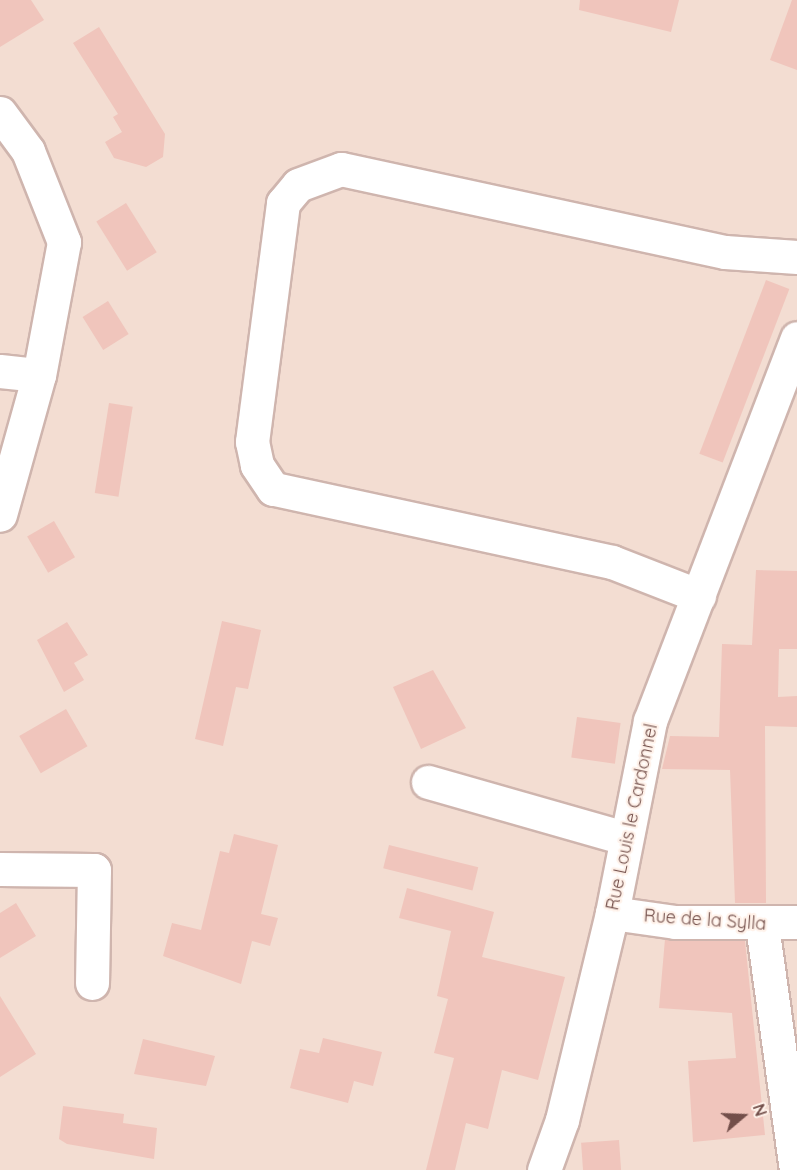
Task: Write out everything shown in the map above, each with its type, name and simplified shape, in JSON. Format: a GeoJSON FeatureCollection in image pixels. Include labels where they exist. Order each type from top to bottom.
{"type":"FeatureCollection","features":[{"type":"Feature","properties":{"kind":"street"},"geometry":{"type":"LineString","coordinates":[[0,113],[28,151],[64,242],[39,375],[0,515]]}},
{"type":"Feature","properties":{"kind":"street"},"geometry":{"type":"LineString","coordinates":[[699,596],[612,562],[273,489],[257,465],[252,442],[283,203],[298,184],[341,169],[725,252],[797,257]]}},
{"type":"Feature","properties":{"kind":"street","name":"Rue Louis le Cardonnel"},"geometry":{"type":"LineString","coordinates":[[544,1170],[562,1120],[612,913],[624,838],[650,722],[797,338]]}},
{"type":"Feature","properties":{"kind":"street"},"geometry":{"type":"LineString","coordinates":[[0,371],[39,375]]}},
{"type":"Feature","properties":{"kind":"street"},"geometry":{"type":"LineString","coordinates":[[428,782],[624,838]]}},
{"type":"Feature","properties":{"kind":"street"},"geometry":{"type":"LineString","coordinates":[[0,869],[94,870],[92,983]]}},
{"type":"Feature","properties":{"kind":"street","name":"Rue de la Sylla"},"geometry":{"type":"LineString","coordinates":[[612,913],[762,925],[797,922]]}},
{"type":"Feature","properties":{"kind":"street"},"geometry":{"type":"LineString","coordinates":[[762,925],[796,1170]]}},
{"type":"Feature","properties":{"kind":"shaded area"},"geometry":{"type":"Polygon","coordinates":[[[0,0],[797,0],[797,1170],[0,1170],[0,0]]]}},
{"type":"Feature","properties":{"kind":"building"},"geometry":{"type":"Polygon","coordinates":[[[0,0],[31,0],[44,20],[0,47],[0,0]]]}},
{"type":"Feature","properties":{"kind":"building"},"geometry":{"type":"Polygon","coordinates":[[[580,0],[679,0],[671,32],[579,10],[580,0]]]}},
{"type":"Feature","properties":{"kind":"building"},"geometry":{"type":"Polygon","coordinates":[[[792,0],[797,0],[797,70],[770,60],[792,0]]]}},
{"type":"Feature","properties":{"kind":"building"},"geometry":{"type":"Polygon","coordinates":[[[99,27],[165,134],[163,157],[146,167],[114,158],[105,142],[122,132],[113,117],[118,114],[73,43],[99,27]]]}},
{"type":"Feature","properties":{"kind":"building"},"geometry":{"type":"Polygon","coordinates":[[[126,203],[157,252],[127,271],[96,222],[126,203]]]}},
{"type":"Feature","properties":{"kind":"building"},"geometry":{"type":"Polygon","coordinates":[[[766,280],[789,289],[723,463],[699,454],[766,280]]]}},
{"type":"Feature","properties":{"kind":"building"},"geometry":{"type":"Polygon","coordinates":[[[108,301],[129,334],[103,350],[83,317],[108,301]]]}},
{"type":"Feature","properties":{"kind":"building"},"geometry":{"type":"Polygon","coordinates":[[[109,403],[133,407],[118,497],[95,493],[109,403]]]}},
{"type":"Feature","properties":{"kind":"building"},"geometry":{"type":"Polygon","coordinates":[[[54,521],[75,557],[48,573],[27,536],[54,521]]]}},
{"type":"Feature","properties":{"kind":"building"},"geometry":{"type":"Polygon","coordinates":[[[756,570],[797,571],[797,649],[779,649],[778,697],[797,696],[797,727],[765,726],[766,903],[735,903],[730,770],[662,769],[670,736],[719,737],[722,644],[752,645],[756,570]]]}},
{"type":"Feature","properties":{"kind":"building"},"geometry":{"type":"Polygon","coordinates":[[[222,621],[261,630],[248,689],[236,687],[223,746],[195,739],[222,621]]]}},
{"type":"Feature","properties":{"kind":"building"},"geometry":{"type":"Polygon","coordinates":[[[67,622],[88,655],[74,663],[84,680],[64,692],[37,640],[67,622]]]}},
{"type":"Feature","properties":{"kind":"building"},"geometry":{"type":"Polygon","coordinates":[[[433,670],[466,728],[421,749],[393,687],[433,670]]]}},
{"type":"Feature","properties":{"kind":"building"},"geometry":{"type":"Polygon","coordinates":[[[66,709],[88,746],[41,773],[19,736],[66,709]]]}},
{"type":"Feature","properties":{"kind":"building"},"geometry":{"type":"Polygon","coordinates":[[[577,717],[621,723],[615,764],[571,758],[577,717]]]}},
{"type":"Feature","properties":{"kind":"building"},"geometry":{"type":"Polygon","coordinates":[[[234,834],[278,845],[261,914],[278,918],[270,946],[252,941],[241,984],[163,956],[172,923],[201,930],[220,851],[229,853],[234,834]]]}},
{"type":"Feature","properties":{"kind":"building"},"geometry":{"type":"Polygon","coordinates":[[[389,845],[478,867],[472,891],[383,868],[389,845]]]}},
{"type":"Feature","properties":{"kind":"building"},"geometry":{"type":"Polygon","coordinates":[[[407,888],[494,912],[482,957],[565,977],[538,1080],[502,1070],[488,1129],[466,1123],[455,1170],[426,1170],[454,1058],[434,1053],[448,999],[437,996],[451,931],[399,918],[407,888]]]}},
{"type":"Feature","properties":{"kind":"building"},"geometry":{"type":"Polygon","coordinates":[[[16,903],[36,936],[0,958],[0,913],[16,903]]]}},
{"type":"Feature","properties":{"kind":"building"},"geometry":{"type":"Polygon","coordinates":[[[665,939],[745,941],[765,1135],[693,1142],[688,1061],[736,1058],[732,1013],[659,1008],[665,939]]]}},
{"type":"Feature","properties":{"kind":"building"},"geometry":{"type":"Polygon","coordinates":[[[0,996],[36,1054],[0,1077],[0,996]]]}},
{"type":"Feature","properties":{"kind":"building"},"geometry":{"type":"Polygon","coordinates":[[[323,1038],[382,1052],[373,1086],[354,1081],[348,1103],[290,1088],[300,1049],[319,1053],[323,1038]]]}},
{"type":"Feature","properties":{"kind":"building"},"geometry":{"type":"Polygon","coordinates":[[[143,1039],[215,1056],[206,1086],[134,1074],[143,1039]]]}},
{"type":"Feature","properties":{"kind":"building"},"geometry":{"type":"Polygon","coordinates":[[[63,1106],[124,1114],[123,1123],[157,1128],[154,1159],[67,1144],[59,1139],[63,1106]]]}},
{"type":"Feature","properties":{"kind":"building"},"geometry":{"type":"Polygon","coordinates":[[[619,1140],[621,1170],[583,1170],[581,1143],[619,1140]]]}}]}
